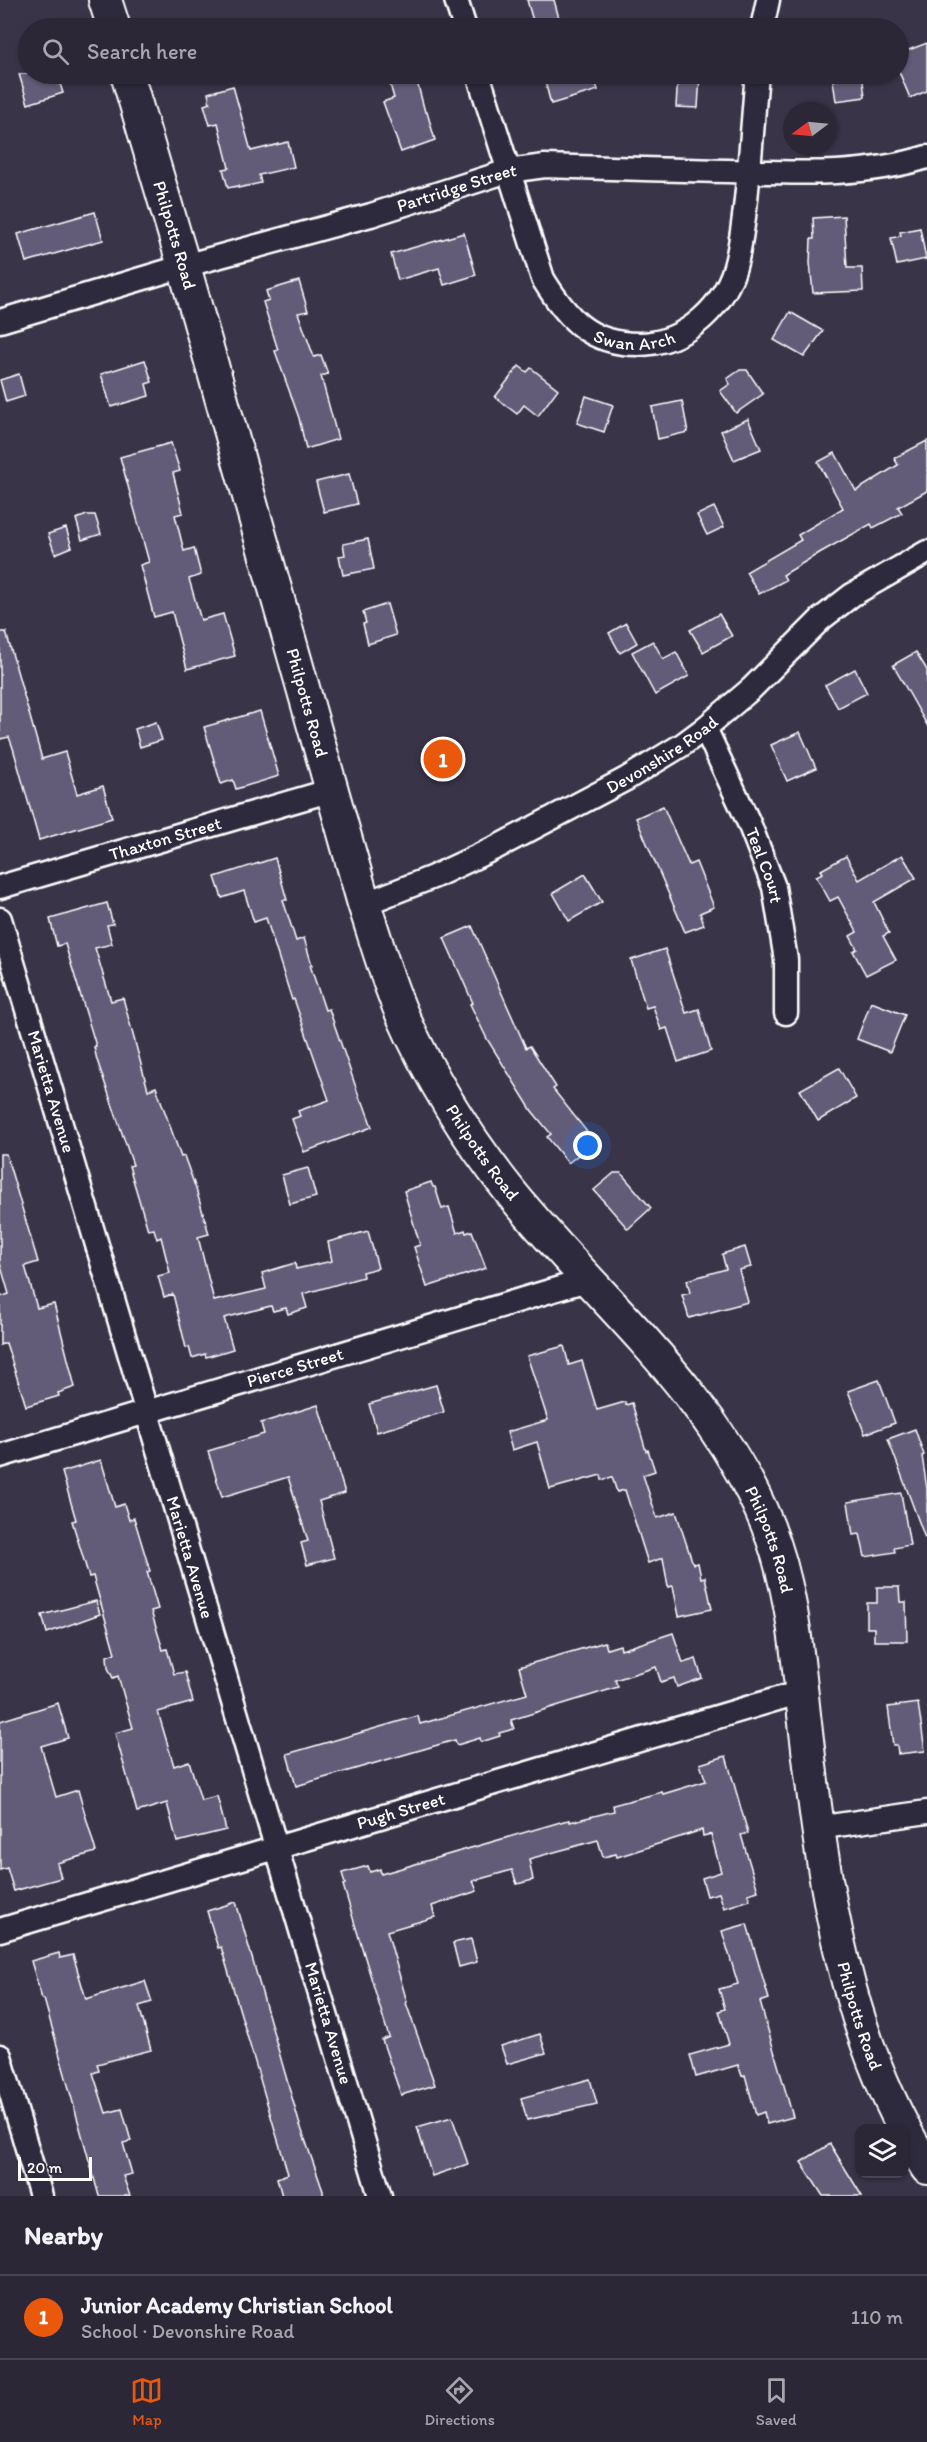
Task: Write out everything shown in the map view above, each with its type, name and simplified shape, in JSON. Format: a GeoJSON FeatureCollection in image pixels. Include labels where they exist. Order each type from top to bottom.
{"type":"FeatureCollection","features":[{"type":"Feature","properties":{"kind":"street"},"geometry":{"type":"LineString","coordinates":[[105,0],[111,18]]}},
{"type":"Feature","properties":{"kind":"street"},"geometry":{"type":"LineString","coordinates":[[456,0],[462,18]]}},
{"type":"Feature","properties":{"kind":"street"},"geometry":{"type":"LineString","coordinates":[[764,18],[768,0]]}},
{"type":"Feature","properties":{"kind":"street","name":"Philpotts Road"},"geometry":{"type":"LineString","coordinates":[[130,84],[184,266],[364,904],[400,1008],[422,1056],[472,1140],[512,1194],[683,1383],[720,1433],[748,1480],[768,1526],[781,1565],[792,1614],[817,1828],[827,1893],[850,1991],[892,2106],[927,2169]]}},
{"type":"Feature","properties":{"kind":"street","name":"Swan Arch"},"geometry":{"type":"LineString","coordinates":[[481,84],[543,279],[559,304],[579,325],[598,337],[620,344],[651,344],[677,337],[696,324],[713,307],[728,285],[737,261],[745,213],[756,84]]}},
{"type":"Feature","properties":{"kind":"street","name":"Partridge Street"},"geometry":{"type":"LineString","coordinates":[[0,321],[184,266],[371,215],[508,171],[545,166],[748,172],[861,171],[904,164],[927,157]]}},
{"type":"Feature","properties":{"kind":"street","name":"Devonshire Road"},"geometry":{"type":"LineString","coordinates":[[364,904],[434,877],[497,847],[626,779],[705,729],[751,689],[820,620],[852,595],[925,559]]}},
{"type":"Feature","properties":{"kind":"street","name":"Teal Court"},"geometry":{"type":"LineString","coordinates":[[705,729],[749,823],[774,887],[786,960],[786,1013]]}},
{"type":"Feature","properties":{"kind":"street","name":"Thaxton Street"},"geometry":{"type":"LineString","coordinates":[[0,887],[332,790]]}},
{"type":"Feature","properties":{"kind":"street","name":"Marietta Avenue"},"geometry":{"type":"LineString","coordinates":[[0,919],[380,2196]]}},
{"type":"Feature","properties":{"kind":"street","name":"Pierce Street"},"geometry":{"type":"LineString","coordinates":[[0,1456],[590,1279]]}},
{"type":"Feature","properties":{"kind":"street","name":"Pugh Street"},"geometry":{"type":"LineString","coordinates":[[0,1930],[801,1692]]}},
{"type":"Feature","properties":{"kind":"street"},"geometry":{"type":"LineString","coordinates":[[817,1828],[927,1812]]}},
{"type":"Feature","properties":{"kind":"street"},"geometry":{"type":"LineString","coordinates":[[0,2056],[41,2196]]}},
{"type":"Feature","properties":{"kind":"building"},"geometry":{"type":"Polygon","coordinates":[[[527,0],[554,0],[559,18],[532,18],[527,0]]]}},
{"type":"Feature","properties":{"kind":"building"},"geometry":{"type":"Polygon","coordinates":[[[927,43],[927,91],[910,98],[904,84],[909,84],[909,50],[927,43]]]}},
{"type":"Feature","properties":{"kind":"building"},"geometry":{"type":"Polygon","coordinates":[[[22,84],[60,84],[63,93],[28,104],[22,84]]]}},
{"type":"Feature","properties":{"kind":"building"},"geometry":{"type":"Polygon","coordinates":[[[390,84],[418,84],[435,140],[401,152],[383,102],[394,98],[390,84]]]}},
{"type":"Feature","properties":{"kind":"building"},"geometry":{"type":"Polygon","coordinates":[[[546,84],[596,84],[598,90],[551,104],[546,84]]]}},
{"type":"Feature","properties":{"kind":"building"},"geometry":{"type":"Polygon","coordinates":[[[677,84],[699,84],[698,108],[676,107],[677,84]]]}},
{"type":"Feature","properties":{"kind":"building"},"geometry":{"type":"Polygon","coordinates":[[[833,84],[863,84],[865,97],[836,101],[833,84]]]}},
{"type":"Feature","properties":{"kind":"building"},"geometry":{"type":"Polygon","coordinates":[[[233,86],[251,151],[288,142],[294,167],[259,175],[261,183],[228,188],[223,169],[229,168],[218,123],[210,125],[204,105],[210,103],[208,93],[233,86]]]}},
{"type":"Feature","properties":{"kind":"building"},"geometry":{"type":"Polygon","coordinates":[[[95,212],[103,240],[26,262],[18,234],[95,212]]]}},
{"type":"Feature","properties":{"kind":"building"},"geometry":{"type":"Polygon","coordinates":[[[844,216],[847,268],[862,268],[863,291],[813,293],[810,263],[811,239],[814,239],[813,218],[844,216]]]}},
{"type":"Feature","properties":{"kind":"building"},"geometry":{"type":"Polygon","coordinates":[[[920,228],[926,259],[897,265],[891,238],[901,236],[900,232],[920,228]]]}},
{"type":"Feature","properties":{"kind":"building"},"geometry":{"type":"Polygon","coordinates":[[[464,233],[476,275],[444,285],[439,268],[398,280],[391,254],[464,233]]]}},
{"type":"Feature","properties":{"kind":"building"},"geometry":{"type":"Polygon","coordinates":[[[299,281],[308,311],[298,313],[314,357],[321,355],[328,374],[321,376],[338,439],[306,449],[299,418],[275,351],[278,350],[263,302],[269,300],[266,291],[299,281]]]}},
{"type":"Feature","properties":{"kind":"building"},"geometry":{"type":"Polygon","coordinates":[[[790,312],[823,331],[804,357],[774,340],[790,312]]]}},
{"type":"Feature","properties":{"kind":"building"},"geometry":{"type":"Polygon","coordinates":[[[145,360],[152,382],[146,384],[149,396],[111,407],[101,374],[145,360]]]}},
{"type":"Feature","properties":{"kind":"building"},"geometry":{"type":"Polygon","coordinates":[[[519,366],[527,372],[531,368],[558,389],[538,416],[524,405],[517,414],[495,397],[519,366]]]}},
{"type":"Feature","properties":{"kind":"building"},"geometry":{"type":"Polygon","coordinates":[[[740,370],[747,370],[763,394],[736,413],[720,391],[730,384],[727,379],[740,370]]]}},
{"type":"Feature","properties":{"kind":"building"},"geometry":{"type":"Polygon","coordinates":[[[19,374],[25,396],[6,402],[0,380],[19,374]]]}},
{"type":"Feature","properties":{"kind":"building"},"geometry":{"type":"Polygon","coordinates":[[[586,396],[613,405],[604,432],[577,423],[586,396]]]}},
{"type":"Feature","properties":{"kind":"building"},"geometry":{"type":"Polygon","coordinates":[[[682,401],[688,432],[658,439],[652,407],[682,401]]]}},
{"type":"Feature","properties":{"kind":"building"},"geometry":{"type":"Polygon","coordinates":[[[748,419],[761,449],[734,460],[721,431],[748,419]]]}},
{"type":"Feature","properties":{"kind":"building"},"geometry":{"type":"Polygon","coordinates":[[[927,441],[927,491],[898,507],[902,513],[873,528],[871,524],[821,552],[783,575],[786,580],[759,594],[746,572],[801,540],[798,535],[843,508],[818,462],[835,453],[856,491],[898,465],[894,458],[927,441]]]}},
{"type":"Feature","properties":{"kind":"building"},"geometry":{"type":"Polygon","coordinates":[[[171,443],[180,471],[173,473],[183,513],[175,515],[184,551],[194,548],[201,575],[189,579],[201,620],[223,614],[235,656],[187,669],[172,612],[154,617],[140,565],[149,562],[120,457],[171,443]]]}},
{"type":"Feature","properties":{"kind":"building"},"geometry":{"type":"Polygon","coordinates":[[[349,474],[357,504],[324,512],[316,482],[349,474]]]}},
{"type":"Feature","properties":{"kind":"building"},"geometry":{"type":"Polygon","coordinates":[[[714,507],[724,527],[707,535],[697,515],[714,507]]]}},
{"type":"Feature","properties":{"kind":"building"},"geometry":{"type":"Polygon","coordinates":[[[95,515],[101,534],[82,540],[76,519],[95,515]]]}},
{"type":"Feature","properties":{"kind":"building"},"geometry":{"type":"Polygon","coordinates":[[[66,528],[72,547],[55,554],[48,534],[66,528]]]}},
{"type":"Feature","properties":{"kind":"building"},"geometry":{"type":"Polygon","coordinates":[[[368,539],[374,569],[343,575],[339,556],[345,555],[343,544],[368,539]]]}},
{"type":"Feature","properties":{"kind":"building"},"geometry":{"type":"Polygon","coordinates":[[[387,604],[396,635],[368,644],[363,624],[366,623],[363,612],[387,604]]]}},
{"type":"Feature","properties":{"kind":"building"},"geometry":{"type":"Polygon","coordinates":[[[719,614],[732,636],[703,652],[690,630],[719,614]]]}},
{"type":"Feature","properties":{"kind":"building"},"geometry":{"type":"Polygon","coordinates":[[[626,623],[637,643],[620,653],[609,633],[626,623]]]}},
{"type":"Feature","properties":{"kind":"building"},"geometry":{"type":"Polygon","coordinates":[[[0,632],[6,632],[42,759],[65,752],[77,794],[103,786],[112,818],[39,840],[9,737],[0,739],[0,632]]]}},
{"type":"Feature","properties":{"kind":"building"},"geometry":{"type":"Polygon","coordinates":[[[653,641],[663,659],[676,652],[689,676],[655,695],[632,652],[653,641]]]}},
{"type":"Feature","properties":{"kind":"building"},"geometry":{"type":"Polygon","coordinates":[[[916,652],[927,670],[927,725],[893,665],[916,652]]]}},
{"type":"Feature","properties":{"kind":"building"},"geometry":{"type":"Polygon","coordinates":[[[855,669],[867,693],[838,708],[825,685],[855,669]]]}},
{"type":"Feature","properties":{"kind":"building"},"geometry":{"type":"Polygon","coordinates":[[[260,711],[279,776],[236,789],[233,780],[221,784],[204,727],[260,711]]]}},
{"type":"Feature","properties":{"kind":"building"},"geometry":{"type":"Polygon","coordinates":[[[156,722],[162,740],[140,747],[135,729],[156,722]]]}},
{"type":"Feature","properties":{"kind":"building"},"geometry":{"type":"Polygon","coordinates":[[[800,732],[816,768],[787,781],[771,745],[800,732]]]}},
{"type":"Feature","properties":{"kind":"building"},"geometry":{"type":"Polygon","coordinates":[[[663,806],[689,865],[696,862],[714,907],[700,913],[704,925],[685,932],[636,818],[663,806]]]}},
{"type":"Feature","properties":{"kind":"building"},"geometry":{"type":"Polygon","coordinates":[[[902,855],[916,878],[874,902],[889,933],[883,936],[896,960],[866,975],[853,951],[857,949],[850,936],[857,932],[838,897],[830,901],[816,876],[823,873],[821,870],[846,856],[859,880],[902,855]]]}},
{"type":"Feature","properties":{"kind":"building"},"geometry":{"type":"Polygon","coordinates":[[[275,858],[287,900],[283,900],[296,941],[304,938],[312,965],[310,965],[325,1010],[329,1009],[372,1127],[304,1152],[292,1119],[300,1116],[298,1111],[329,1100],[294,999],[292,1000],[266,918],[254,922],[244,891],[222,898],[215,877],[275,858]]]}},
{"type":"Feature","properties":{"kind":"building"},"geometry":{"type":"Polygon","coordinates":[[[585,874],[602,902],[569,921],[553,893],[585,874]]]}},
{"type":"Feature","properties":{"kind":"building"},"geometry":{"type":"Polygon","coordinates":[[[107,903],[113,924],[107,925],[112,944],[95,948],[111,1001],[123,998],[148,1090],[156,1087],[181,1157],[184,1156],[196,1189],[209,1234],[198,1237],[214,1301],[266,1289],[262,1273],[295,1263],[296,1269],[332,1261],[328,1242],[368,1231],[378,1268],[362,1272],[363,1277],[303,1294],[307,1308],[288,1314],[286,1308],[273,1311],[271,1306],[224,1318],[233,1349],[206,1357],[205,1354],[192,1358],[189,1347],[186,1348],[173,1294],[164,1297],[158,1276],[170,1273],[161,1237],[157,1239],[154,1229],[148,1230],[129,1166],[133,1165],[97,1060],[94,1047],[96,1046],[65,944],[57,946],[50,919],[107,903]]]}},
{"type":"Feature","properties":{"kind":"building"},"geometry":{"type":"Polygon","coordinates":[[[472,926],[526,1048],[530,1046],[556,1087],[553,1089],[595,1142],[568,1163],[547,1137],[551,1134],[532,1111],[487,1039],[470,1004],[473,1003],[444,938],[472,926]]]}},
{"type":"Feature","properties":{"kind":"building"},"geometry":{"type":"Polygon","coordinates":[[[665,949],[686,1013],[699,1009],[711,1051],[678,1062],[667,1028],[661,1030],[653,1006],[646,1008],[631,960],[665,949]]]}},
{"type":"Feature","properties":{"kind":"building"},"geometry":{"type":"Polygon","coordinates":[[[871,1002],[905,1015],[890,1052],[857,1039],[871,1002]]]}},
{"type":"Feature","properties":{"kind":"building"},"geometry":{"type":"Polygon","coordinates":[[[839,1068],[856,1098],[818,1121],[800,1090],[839,1068]]]}},
{"type":"Feature","properties":{"kind":"building"},"geometry":{"type":"Polygon","coordinates":[[[0,1154],[6,1154],[38,1262],[25,1266],[37,1308],[54,1304],[75,1387],[58,1393],[59,1396],[26,1406],[6,1343],[0,1345],[0,1297],[9,1294],[0,1263],[0,1154]]]}},
{"type":"Feature","properties":{"kind":"building"},"geometry":{"type":"Polygon","coordinates":[[[308,1168],[316,1197],[290,1204],[282,1175],[308,1168]]]}},
{"type":"Feature","properties":{"kind":"building"},"geometry":{"type":"Polygon","coordinates":[[[614,1173],[621,1173],[651,1208],[628,1229],[594,1190],[614,1173]]]}},
{"type":"Feature","properties":{"kind":"building"},"geometry":{"type":"Polygon","coordinates":[[[431,1182],[435,1187],[442,1209],[449,1207],[457,1233],[465,1230],[466,1233],[472,1231],[486,1268],[427,1287],[414,1247],[420,1245],[404,1191],[431,1182]]]}},
{"type":"Feature","properties":{"kind":"building"},"geometry":{"type":"Polygon","coordinates":[[[745,1247],[751,1267],[739,1270],[748,1302],[689,1318],[682,1295],[690,1293],[687,1280],[726,1269],[722,1254],[745,1247]]]}},
{"type":"Feature","properties":{"kind":"building"},"geometry":{"type":"Polygon","coordinates":[[[564,1346],[569,1365],[582,1361],[597,1410],[625,1402],[626,1405],[632,1403],[646,1451],[648,1450],[655,1471],[643,1475],[657,1518],[676,1512],[693,1564],[698,1563],[701,1578],[705,1577],[712,1609],[679,1616],[673,1586],[668,1587],[663,1558],[648,1563],[625,1490],[617,1492],[612,1477],[602,1480],[601,1475],[550,1489],[537,1442],[512,1450],[507,1432],[548,1420],[527,1356],[564,1346]]]}},
{"type":"Feature","properties":{"kind":"building"},"geometry":{"type":"Polygon","coordinates":[[[879,1380],[895,1423],[865,1434],[848,1391],[879,1380]]]}},
{"type":"Feature","properties":{"kind":"building"},"geometry":{"type":"Polygon","coordinates":[[[436,1385],[444,1412],[377,1432],[369,1404],[436,1385]]]}},
{"type":"Feature","properties":{"kind":"building"},"geometry":{"type":"Polygon","coordinates":[[[318,1405],[345,1493],[319,1501],[334,1558],[307,1565],[301,1543],[308,1541],[288,1477],[222,1497],[208,1451],[264,1434],[261,1423],[318,1405]]]}},
{"type":"Feature","properties":{"kind":"building"},"geometry":{"type":"Polygon","coordinates":[[[915,1429],[924,1455],[922,1456],[927,1489],[927,1538],[925,1538],[888,1439],[915,1429]]]}},
{"type":"Feature","properties":{"kind":"building"},"geometry":{"type":"Polygon","coordinates":[[[101,1460],[115,1507],[124,1504],[129,1520],[134,1518],[150,1571],[147,1572],[158,1609],[151,1611],[163,1650],[167,1649],[174,1674],[185,1672],[193,1702],[158,1712],[174,1766],[189,1761],[201,1800],[217,1796],[226,1830],[177,1842],[167,1803],[137,1812],[115,1733],[133,1728],[118,1676],[113,1678],[108,1668],[107,1656],[115,1653],[93,1576],[89,1577],[72,1521],[76,1520],[62,1472],[101,1460]]]}},
{"type":"Feature","properties":{"kind":"building"},"geometry":{"type":"Polygon","coordinates":[[[901,1493],[910,1545],[894,1548],[895,1552],[865,1557],[860,1534],[853,1535],[848,1502],[901,1493]]]}},
{"type":"Feature","properties":{"kind":"building"},"geometry":{"type":"Polygon","coordinates":[[[877,1587],[899,1587],[900,1602],[906,1602],[907,1641],[874,1641],[874,1628],[867,1628],[867,1603],[877,1603],[877,1587]]]}},
{"type":"Feature","properties":{"kind":"building"},"geometry":{"type":"Polygon","coordinates":[[[96,1601],[100,1614],[47,1633],[42,1615],[96,1601]]]}},
{"type":"Feature","properties":{"kind":"building"},"geometry":{"type":"Polygon","coordinates":[[[673,1633],[683,1663],[696,1659],[702,1678],[677,1687],[674,1678],[661,1682],[656,1667],[615,1680],[618,1687],[511,1720],[514,1729],[499,1733],[500,1736],[481,1742],[480,1738],[457,1745],[455,1740],[296,1786],[287,1754],[418,1716],[420,1724],[527,1694],[519,1667],[605,1642],[607,1649],[620,1645],[621,1650],[673,1633]]]}},
{"type":"Feature","properties":{"kind":"building"},"geometry":{"type":"Polygon","coordinates":[[[58,1703],[68,1738],[41,1746],[56,1797],[78,1790],[96,1852],[57,1863],[61,1878],[14,1891],[7,1868],[0,1870],[0,1721],[58,1703]]]}},
{"type":"Feature","properties":{"kind":"building"},"geometry":{"type":"Polygon","coordinates":[[[918,1703],[925,1751],[898,1754],[897,1745],[893,1745],[888,1707],[918,1703]]]}},
{"type":"Feature","properties":{"kind":"building"},"geometry":{"type":"Polygon","coordinates":[[[726,1756],[748,1833],[741,1835],[758,1891],[748,1894],[750,1900],[724,1908],[719,1893],[707,1896],[702,1878],[721,1872],[711,1834],[703,1836],[702,1830],[617,1857],[616,1854],[603,1857],[598,1840],[529,1859],[533,1880],[517,1884],[512,1870],[473,1881],[477,1891],[432,1906],[435,1917],[387,1931],[406,2003],[435,2085],[401,2095],[382,2040],[389,2037],[343,1885],[345,1884],[342,1873],[368,1866],[370,1872],[380,1869],[381,1874],[564,1821],[570,1820],[570,1822],[614,1811],[613,1805],[662,1792],[663,1794],[706,1781],[700,1764],[726,1756]]]}},
{"type":"Feature","properties":{"kind":"building"},"geometry":{"type":"Polygon","coordinates":[[[236,1902],[299,2122],[323,2196],[282,2196],[277,2178],[288,2174],[221,1947],[218,1948],[207,1911],[236,1902]]]}},
{"type":"Feature","properties":{"kind":"building"},"geometry":{"type":"Polygon","coordinates":[[[747,1924],[769,1999],[760,2002],[793,2117],[767,2124],[764,2112],[756,2115],[745,2075],[742,2076],[738,2065],[696,2077],[690,2055],[729,2044],[719,2011],[725,2009],[719,1989],[738,1984],[722,1931],[747,1924]]]}},
{"type":"Feature","properties":{"kind":"building"},"geometry":{"type":"Polygon","coordinates":[[[471,1939],[477,1962],[459,1967],[453,1943],[471,1939]]]}},
{"type":"Feature","properties":{"kind":"building"},"geometry":{"type":"Polygon","coordinates":[[[59,1953],[60,1958],[73,1955],[86,1999],[145,1981],[152,2002],[139,2006],[151,2050],[97,2064],[99,2071],[93,2073],[106,2113],[122,2109],[131,2141],[123,2143],[132,2174],[123,2176],[130,2196],[99,2196],[44,1999],[42,1999],[31,1961],[59,1953]]]}},
{"type":"Feature","properties":{"kind":"building"},"geometry":{"type":"Polygon","coordinates":[[[540,2034],[546,2053],[507,2064],[501,2046],[540,2034]]]}},
{"type":"Feature","properties":{"kind":"building"},"geometry":{"type":"Polygon","coordinates":[[[590,2079],[597,2104],[527,2120],[521,2098],[590,2079]]]}},
{"type":"Feature","properties":{"kind":"building"},"geometry":{"type":"Polygon","coordinates":[[[452,2117],[468,2164],[432,2176],[417,2127],[452,2117]]]}},
{"type":"Feature","properties":{"kind":"building"},"geometry":{"type":"Polygon","coordinates":[[[830,2144],[862,2196],[823,2196],[801,2162],[830,2144]]]}},
{"type":"Feature","properties":{"kind":"place","name":"Junior Academy Christian School"},"geometry":{"type":"Point","coordinates":[443,759]}}]}
